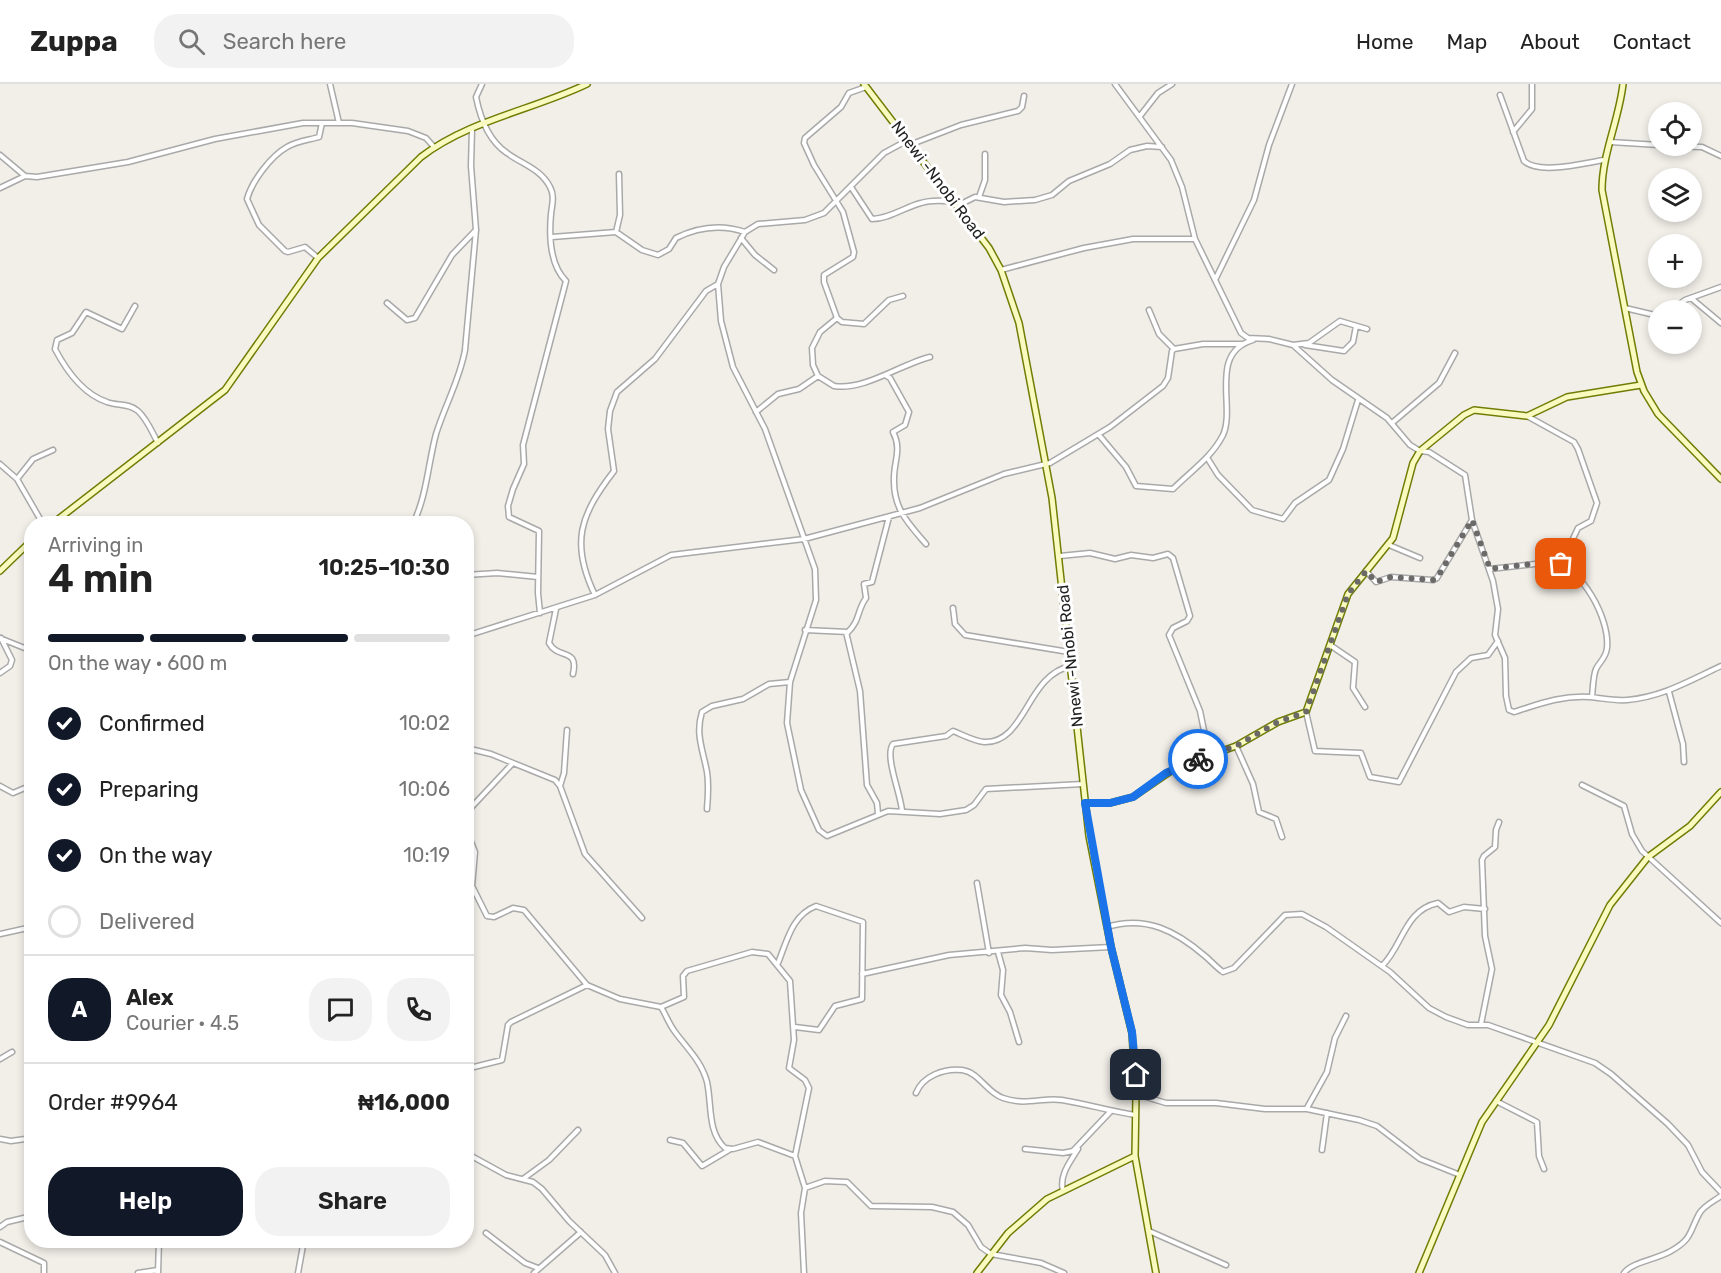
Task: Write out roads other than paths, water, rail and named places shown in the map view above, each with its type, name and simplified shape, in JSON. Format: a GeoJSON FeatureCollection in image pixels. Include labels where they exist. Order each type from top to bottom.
{"type":"FeatureCollection","features":[{"type":"Feature","properties":{"kind":"main road"},"geometry":{"type":"LineString","coordinates":[[63,516],[225,390],[318,258],[395,181],[435,147],[472,129],[538,106],[587,84]]}},
{"type":"Feature","properties":{"kind":"main road"},"geometry":{"type":"LineString","coordinates":[[1623,84],[1617,120],[1604,160],[1602,190],[1641,385],[1658,414],[1721,479]]}},
{"type":"Feature","properties":{"kind":"main road","name":"Nnewi -Nnobi Road"},"geometry":{"type":"LineString","coordinates":[[866,85],[955,201],[1001,270],[1019,323],[1060,556],[1085,803],[1111,947],[1132,1032],[1136,1094],[1135,1156],[1156,1273]]}},
{"type":"Feature","properties":{"kind":"main road"},"geometry":{"type":"LineString","coordinates":[[1085,803],[1110,803],[1133,797],[1166,773],[1236,746],[1278,722],[1306,712],[1348,594],[1389,545],[1398,525],[1413,463],[1420,451],[1464,415],[1474,410],[1527,416],[1567,397],[1641,385]]}},
{"type":"Feature","properties":{"kind":"main road"},"geometry":{"type":"LineString","coordinates":[[0,571],[24,548]]}},
{"type":"Feature","properties":{"kind":"main road"},"geometry":{"type":"LineString","coordinates":[[1419,1273],[1460,1175],[1495,1101],[1538,1042],[1610,904],[1648,857],[1690,826],[1721,792]]}},
{"type":"Feature","properties":{"kind":"main road"},"geometry":{"type":"LineString","coordinates":[[977,1273],[991,1254],[1027,1215],[1063,1191],[1135,1156]]}},
{"type":"Feature","properties":{"kind":"street"},"geometry":{"type":"LineString","coordinates":[[330,84],[339,123]]}},
{"type":"Feature","properties":{"kind":"street"},"geometry":{"type":"LineString","coordinates":[[482,84],[476,97],[485,124],[499,147],[530,165],[550,187],[554,195],[551,220],[555,266],[566,283],[523,445],[524,464],[508,506],[509,517],[538,529],[540,613]]}},
{"type":"Feature","properties":{"kind":"street"},"geometry":{"type":"LineString","coordinates":[[1115,84],[1118,92],[1140,116],[1163,147],[1182,188],[1195,239],[1241,333],[1254,340]]}},
{"type":"Feature","properties":{"kind":"street"},"geometry":{"type":"LineString","coordinates":[[1140,116],[1158,93],[1172,84]]}},
{"type":"Feature","properties":{"kind":"street"},"geometry":{"type":"LineString","coordinates":[[1216,279],[1254,200],[1269,145],[1292,84]]}},
{"type":"Feature","properties":{"kind":"street"},"geometry":{"type":"LineString","coordinates":[[1513,132],[1532,109],[1532,84]]}},
{"type":"Feature","properties":{"kind":"street"},"geometry":{"type":"LineString","coordinates":[[866,85],[849,93],[841,106],[805,138],[804,144],[814,165],[838,202],[854,255],[827,272],[823,278],[837,318],[842,322],[864,324],[889,300],[903,296]]}},
{"type":"Feature","properties":{"kind":"street"},"geometry":{"type":"LineString","coordinates":[[1500,95],[1524,161],[1528,165],[1547,167],[1604,160]]}},
{"type":"Feature","properties":{"kind":"street"},"geometry":{"type":"LineString","coordinates":[[1024,96],[1022,107],[1018,111],[961,125],[884,153],[838,202],[824,213],[805,220],[758,224],[745,232],[724,267],[718,284],[725,341],[733,368],[774,453],[815,569],[817,592],[790,682],[787,723],[801,790],[819,830],[823,835],[832,836],[878,814],[902,811],[940,814],[966,810],[974,805],[986,789],[1083,784]]}},
{"type":"Feature","properties":{"kind":"street"},"geometry":{"type":"LineString","coordinates":[[0,188],[25,176],[37,177],[128,162],[215,139],[303,123],[339,123],[408,131],[426,138],[435,147]]}},
{"type":"Feature","properties":{"kind":"street"},"geometry":{"type":"LineString","coordinates":[[318,258],[305,247],[285,251],[259,225],[247,199],[277,154],[294,144],[319,137],[322,123]]}},
{"type":"Feature","properties":{"kind":"street"},"geometry":{"type":"LineString","coordinates":[[417,516],[423,502],[443,411],[462,368],[476,230],[471,166],[472,129]]}},
{"type":"Feature","properties":{"kind":"street"},"geometry":{"type":"LineString","coordinates":[[1610,142],[1648,144]]}},
{"type":"Feature","properties":{"kind":"street"},"geometry":{"type":"LineString","coordinates":[[851,187],[872,219],[911,209],[921,202],[955,201],[963,203],[979,197],[1004,202],[1035,200],[1052,195],[1069,181],[1110,164],[1130,150],[1147,146],[1163,147]]}},
{"type":"Feature","properties":{"kind":"street"},"geometry":{"type":"LineString","coordinates":[[1702,147],[1721,156]]}},
{"type":"Feature","properties":{"kind":"street"},"geometry":{"type":"LineString","coordinates":[[979,197],[985,180],[986,154]]}},
{"type":"Feature","properties":{"kind":"street"},"geometry":{"type":"LineString","coordinates":[[0,156],[25,176]]}},
{"type":"Feature","properties":{"kind":"street"},"geometry":{"type":"LineString","coordinates":[[616,232],[620,215],[619,174]]}},
{"type":"Feature","properties":{"kind":"street"},"geometry":{"type":"LineString","coordinates":[[552,237],[616,232],[642,250],[658,255],[669,249],[676,238],[704,228],[727,227],[745,232]]}},
{"type":"Feature","properties":{"kind":"street"},"geometry":{"type":"LineString","coordinates":[[387,303],[411,321],[452,255],[476,230]]}},
{"type":"Feature","properties":{"kind":"street"},"geometry":{"type":"LineString","coordinates":[[741,238],[755,255],[774,270]]}},
{"type":"Feature","properties":{"kind":"street"},"geometry":{"type":"LineString","coordinates":[[1001,270],[1084,248],[1133,239],[1195,239]]}},
{"type":"Feature","properties":{"kind":"street"},"geometry":{"type":"LineString","coordinates":[[595,595],[587,578],[579,542],[594,498],[614,471],[608,429],[613,399],[656,359],[706,291],[718,284]]}},
{"type":"Feature","properties":{"kind":"street"},"geometry":{"type":"LineString","coordinates":[[1686,300],[1721,287]]}},
{"type":"Feature","properties":{"kind":"street"},"geometry":{"type":"LineString","coordinates":[[1691,297],[1721,323]]}},
{"type":"Feature","properties":{"kind":"street"},"geometry":{"type":"LineString","coordinates":[[135,306],[122,328],[86,312],[72,333],[57,340],[55,349],[69,372],[93,395],[107,402],[123,404],[139,412],[158,444]]}},
{"type":"Feature","properties":{"kind":"street"},"geometry":{"type":"LineString","coordinates":[[1625,308],[1648,313]]}},
{"type":"Feature","properties":{"kind":"street"},"geometry":{"type":"LineString","coordinates":[[1149,310],[1159,334],[1174,349]]}},
{"type":"Feature","properties":{"kind":"street"},"geometry":{"type":"LineString","coordinates":[[837,318],[820,332],[812,348],[813,365],[818,376],[840,387],[870,381],[909,362],[930,357]]}},
{"type":"Feature","properties":{"kind":"street"},"geometry":{"type":"LineString","coordinates":[[1301,345],[1320,336],[1340,321],[1366,329]]}},
{"type":"Feature","properties":{"kind":"street"},"geometry":{"type":"LineString","coordinates":[[1174,349],[1203,344],[1243,344],[1254,340],[1269,339],[1293,345],[1344,351],[1353,342],[1356,326]]}},
{"type":"Feature","properties":{"kind":"street"},"geometry":{"type":"LineString","coordinates":[[1099,435],[1126,467],[1137,486],[1173,489],[1201,462],[1208,459],[1225,428],[1225,378],[1229,362],[1243,344]]}},
{"type":"Feature","properties":{"kind":"street"},"geometry":{"type":"LineString","coordinates":[[1293,345],[1358,400],[1392,423],[1410,445],[1420,451],[1429,452],[1465,475],[1472,520],[1490,569],[1498,609],[1495,630],[1505,658],[1506,696],[1509,711],[1514,712],[1541,701],[1592,697],[1624,701],[1669,692],[1721,666]]}},
{"type":"Feature","properties":{"kind":"street"},"geometry":{"type":"LineString","coordinates":[[474,634],[595,595],[671,555],[804,539],[900,514],[1015,470],[1045,464],[1099,435],[1167,382],[1174,349]]}},
{"type":"Feature","properties":{"kind":"street"},"geometry":{"type":"LineString","coordinates":[[1392,423],[1439,384],[1455,352]]}},
{"type":"Feature","properties":{"kind":"street"},"geometry":{"type":"LineString","coordinates":[[885,375],[890,378],[909,416],[905,425],[893,432],[898,450],[894,477],[900,514],[926,544]]}},
{"type":"Feature","properties":{"kind":"street"},"geometry":{"type":"LineString","coordinates":[[756,412],[778,394],[799,389],[818,376]]}},
{"type":"Feature","properties":{"kind":"street"},"geometry":{"type":"LineString","coordinates":[[1208,459],[1218,475],[1252,510],[1283,519],[1295,503],[1329,480],[1343,449],[1358,400]]}},
{"type":"Feature","properties":{"kind":"street"},"geometry":{"type":"LineString","coordinates":[[1527,416],[1574,442],[1597,503],[1591,521],[1578,528],[1561,564]]}},
{"type":"Feature","properties":{"kind":"street"},"geometry":{"type":"LineString","coordinates":[[18,478],[33,459],[53,450]]}},
{"type":"Feature","properties":{"kind":"street"},"geometry":{"type":"LineString","coordinates":[[0,465],[18,478],[39,516]]}},
{"type":"Feature","properties":{"kind":"street"},"geometry":{"type":"LineString","coordinates":[[805,630],[846,632],[859,620],[860,606],[866,598],[864,584],[872,582],[889,517]]}},
{"type":"Feature","properties":{"kind":"street"},"geometry":{"type":"LineString","coordinates":[[1366,571],[1376,582],[1391,577],[1433,580],[1437,578],[1472,520]]}},
{"type":"Feature","properties":{"kind":"street"},"geometry":{"type":"LineString","coordinates":[[1389,545],[1420,558]]}},
{"type":"Feature","properties":{"kind":"street"},"geometry":{"type":"LineString","coordinates":[[1060,556],[1090,553],[1115,559],[1131,555],[1153,558],[1168,554],[1173,558],[1190,613],[1187,621],[1173,628],[1169,635],[1200,711],[1209,755]]}},
{"type":"Feature","properties":{"kind":"street"},"geometry":{"type":"LineString","coordinates":[[1490,569],[1539,563],[1561,564],[1593,596],[1605,629],[1607,649],[1605,658],[1596,669],[1592,697]]}},
{"type":"Feature","properties":{"kind":"street"},"geometry":{"type":"LineString","coordinates":[[474,574],[497,573],[538,577]]}},
{"type":"Feature","properties":{"kind":"street"},"geometry":{"type":"LineString","coordinates":[[953,608],[955,624],[965,635],[1070,652]]}},
{"type":"Feature","properties":{"kind":"street"},"geometry":{"type":"LineString","coordinates":[[556,609],[549,642],[555,650],[573,658],[576,662],[573,674]]}},
{"type":"Feature","properties":{"kind":"street"},"geometry":{"type":"LineString","coordinates":[[846,632],[860,691],[867,785],[878,803],[878,814]]}},
{"type":"Feature","properties":{"kind":"street"},"geometry":{"type":"LineString","coordinates":[[0,638],[24,648]]}},
{"type":"Feature","properties":{"kind":"street"},"geometry":{"type":"LineString","coordinates":[[0,638],[12,660],[10,666],[0,673]]}},
{"type":"Feature","properties":{"kind":"street"},"geometry":{"type":"LineString","coordinates":[[1306,712],[1315,751],[1361,753],[1370,777],[1399,782],[1438,700],[1456,672],[1471,658],[1488,655],[1498,641]]}},
{"type":"Feature","properties":{"kind":"street"},"geometry":{"type":"LineString","coordinates":[[1330,645],[1355,662],[1353,688],[1365,707]]}},
{"type":"Feature","properties":{"kind":"street"},"geometry":{"type":"LineString","coordinates":[[902,811],[890,758],[893,744],[910,739],[946,736],[953,731],[986,742],[1002,737],[1013,729],[1051,673],[1071,666]]}},
{"type":"Feature","properties":{"kind":"street"},"geometry":{"type":"LineString","coordinates":[[707,809],[708,778],[699,744],[702,712],[712,706],[744,699],[769,684],[790,682]]}},
{"type":"Feature","properties":{"kind":"street"},"geometry":{"type":"LineString","coordinates":[[1669,692],[1683,744],[1684,762]]}},
{"type":"Feature","properties":{"kind":"street"},"geometry":{"type":"LineString","coordinates":[[560,786],[564,773],[567,730]]}},
{"type":"Feature","properties":{"kind":"street"},"geometry":{"type":"LineString","coordinates":[[1236,746],[1253,784],[1257,809],[1261,815],[1279,822],[1282,837]]}},
{"type":"Feature","properties":{"kind":"street"},"geometry":{"type":"LineString","coordinates":[[474,750],[491,754],[555,780],[560,786],[585,854],[642,918]]}},
{"type":"Feature","properties":{"kind":"street"},"geometry":{"type":"LineString","coordinates":[[474,804],[512,764]]}},
{"type":"Feature","properties":{"kind":"street"},"geometry":{"type":"LineString","coordinates":[[1582,785],[1624,806],[1632,834],[1648,857],[1721,923]]}},
{"type":"Feature","properties":{"kind":"street"},"geometry":{"type":"LineString","coordinates":[[0,786],[13,793],[24,788]]}},
{"type":"Feature","properties":{"kind":"street"},"geometry":{"type":"LineString","coordinates":[[1481,1024],[1492,972],[1487,949],[1482,861],[1484,856],[1495,847],[1499,822]]}},
{"type":"Feature","properties":{"kind":"street"},"geometry":{"type":"LineString","coordinates":[[977,883],[989,953]]}},
{"type":"Feature","properties":{"kind":"street"},"geometry":{"type":"LineString","coordinates":[[474,890],[487,915],[494,917],[513,908],[524,910],[587,985],[620,999],[661,1008],[684,997],[683,976],[687,970],[758,951],[768,954],[778,963],[789,977],[794,1027],[789,1068],[805,1080],[809,1088],[795,1156],[805,1188],[801,1213],[804,1273]]}},
{"type":"Feature","properties":{"kind":"street"},"geometry":{"type":"LineString","coordinates":[[1382,966],[1406,925],[1427,907],[1438,903],[1449,912],[1464,907],[1485,909]]}},
{"type":"Feature","properties":{"kind":"street"},"geometry":{"type":"LineString","coordinates":[[778,963],[796,921],[803,911],[816,906],[862,922],[862,999],[836,1006],[819,1030],[794,1027]]}},
{"type":"Feature","properties":{"kind":"street"},"geometry":{"type":"LineString","coordinates":[[1107,927],[1131,921],[1155,925],[1185,940],[1223,972],[1234,968],[1285,915],[1297,912],[1326,927],[1407,985],[1429,1008],[1458,1023],[1481,1024],[1595,1063],[1611,1074],[1681,1138],[1702,1172],[1721,1194],[1702,1210],[1691,1235],[1683,1243],[1653,1261],[1630,1267],[1624,1273]]}},
{"type":"Feature","properties":{"kind":"street"},"geometry":{"type":"LineString","coordinates":[[0,934],[24,929]]}},
{"type":"Feature","properties":{"kind":"street"},"geometry":{"type":"LineString","coordinates":[[862,974],[949,954],[989,953],[1025,948],[1052,950],[1111,947]]}},
{"type":"Feature","properties":{"kind":"street"},"geometry":{"type":"LineString","coordinates":[[998,952],[1003,974],[1000,990],[1010,1012],[1019,1042]]}},
{"type":"Feature","properties":{"kind":"street"},"geometry":{"type":"LineString","coordinates":[[474,1067],[502,1059],[508,1025],[511,1022],[587,985]]}},
{"type":"Feature","properties":{"kind":"street"},"geometry":{"type":"LineString","coordinates":[[661,1008],[701,1067],[707,1082],[709,1109],[714,1130],[721,1145],[729,1150]]}},
{"type":"Feature","properties":{"kind":"street"},"geometry":{"type":"LineString","coordinates":[[1307,1109],[1327,1072],[1335,1038],[1346,1016]]}},
{"type":"Feature","properties":{"kind":"street"},"geometry":{"type":"LineString","coordinates":[[0,1059],[12,1052]]}},
{"type":"Feature","properties":{"kind":"street"},"geometry":{"type":"LineString","coordinates":[[916,1092],[922,1080],[962,1070],[973,1074],[992,1093],[1005,1099],[1027,1103],[1064,1100],[1110,1112],[1135,1115]]}},
{"type":"Feature","properties":{"kind":"street"},"geometry":{"type":"LineString","coordinates":[[1136,1094],[1166,1103],[1216,1103],[1265,1109],[1307,1109],[1327,1113],[1377,1126],[1420,1159],[1460,1175]]}},
{"type":"Feature","properties":{"kind":"street"},"geometry":{"type":"LineString","coordinates":[[1495,1101],[1537,1122],[1539,1156],[1544,1169]]}},
{"type":"Feature","properties":{"kind":"street"},"geometry":{"type":"LineString","coordinates":[[1063,1191],[1061,1185],[1066,1168],[1078,1148],[1110,1112]]}},
{"type":"Feature","properties":{"kind":"street"},"geometry":{"type":"LineString","coordinates":[[1322,1150],[1327,1113]]}},
{"type":"Feature","properties":{"kind":"street"},"geometry":{"type":"LineString","coordinates":[[522,1179],[549,1160],[578,1130]]}},
{"type":"Feature","properties":{"kind":"street"},"geometry":{"type":"LineString","coordinates":[[0,1139],[11,1142],[24,1140]]}},
{"type":"Feature","properties":{"kind":"street"},"geometry":{"type":"LineString","coordinates":[[670,1140],[683,1143],[702,1166],[729,1150],[758,1142],[795,1156]]}},
{"type":"Feature","properties":{"kind":"street"},"geometry":{"type":"LineString","coordinates":[[1025,1149],[1063,1153],[1078,1148]]}},
{"type":"Feature","properties":{"kind":"street"},"geometry":{"type":"LineString","coordinates":[[474,1157],[506,1175],[533,1182],[543,1189],[605,1255],[615,1273]]}},
{"type":"Feature","properties":{"kind":"street"},"geometry":{"type":"LineString","coordinates":[[805,1188],[825,1181],[847,1182],[871,1206],[932,1208],[953,1212],[968,1225],[981,1247],[991,1254],[1041,1263],[1064,1273]]}},
{"type":"Feature","properties":{"kind":"street"},"geometry":{"type":"LineString","coordinates":[[0,1227],[7,1222],[24,1218]]}},
{"type":"Feature","properties":{"kind":"street"},"geometry":{"type":"LineString","coordinates":[[1148,1230],[1226,1265]]}},
{"type":"Feature","properties":{"kind":"street"},"geometry":{"type":"LineString","coordinates":[[534,1273],[581,1232]]}},
{"type":"Feature","properties":{"kind":"street"},"geometry":{"type":"LineString","coordinates":[[486,1233],[525,1263],[538,1268]]}},
{"type":"Feature","properties":{"kind":"street"},"geometry":{"type":"LineString","coordinates":[[0,1242],[44,1263],[45,1273]]}},
{"type":"Feature","properties":{"kind":"street"},"geometry":{"type":"LineString","coordinates":[[138,1273],[158,1271],[159,1248]]}},
{"type":"Feature","properties":{"kind":"street"},"geometry":{"type":"LineString","coordinates":[[298,1273],[303,1248]]}}]}
